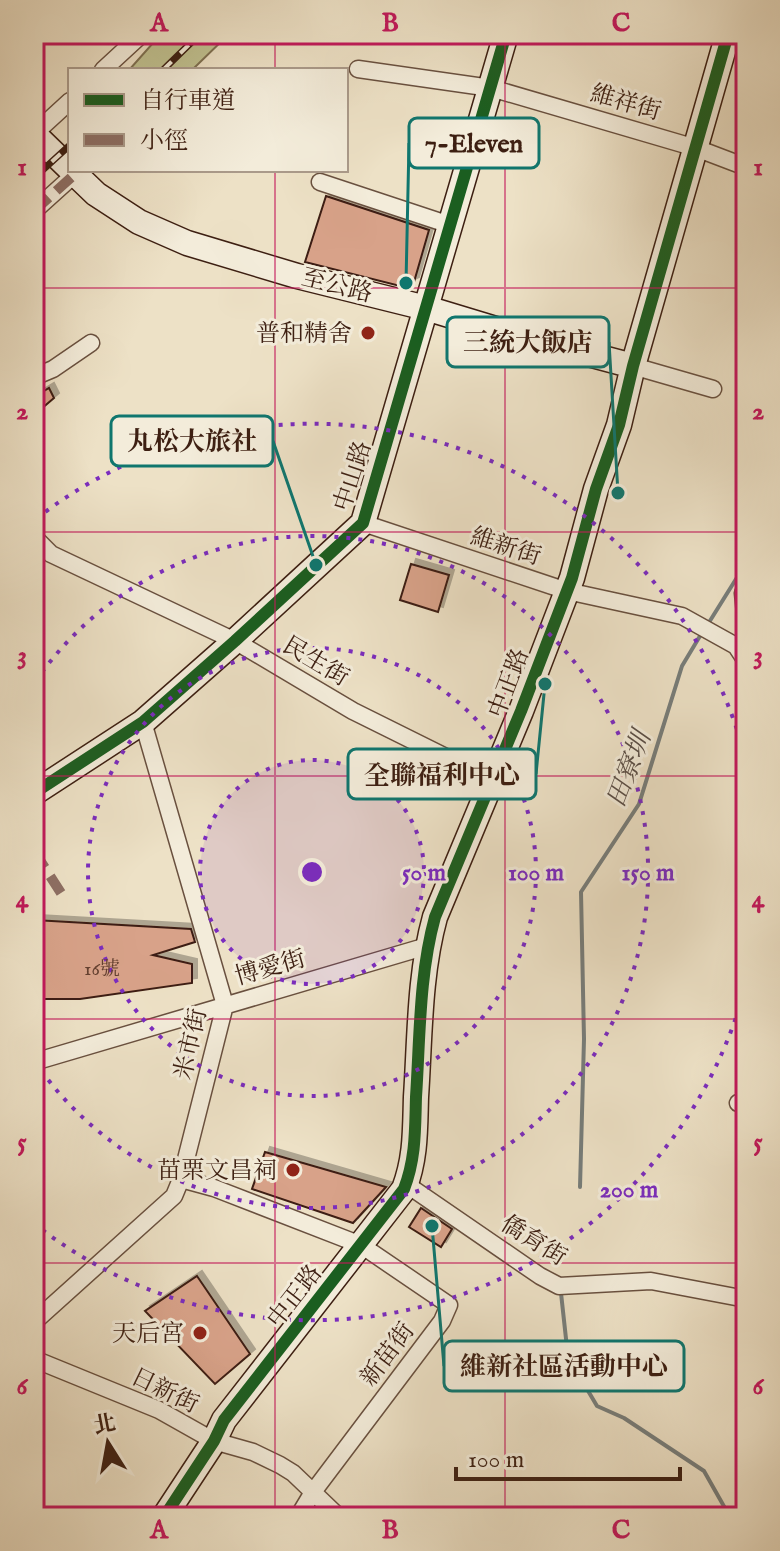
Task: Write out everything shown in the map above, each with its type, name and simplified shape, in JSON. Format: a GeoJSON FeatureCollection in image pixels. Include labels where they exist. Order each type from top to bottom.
{"type":"FeatureCollection","features":[{"type":"Feature","properties":{"kind":"street"},"geometry":{"type":"LineString","coordinates":[[105,68],[142,34]]}},
{"type":"Feature","properties":{"kind":"street","name":"中山路"},"geometry":{"type":"LineString","coordinates":[[34,793],[143,722],[363,523],[506,34]]}},
{"type":"Feature","properties":{"kind":"street","name":"中正路"},"geometry":{"type":"LineString","coordinates":[[164,1517],[214,1441],[224,1420],[395,1203],[406,1184],[414,1157],[427,946],[443,894],[567,591],[596,489],[619,425],[728,34]]}},
{"type":"Feature","properties":{"kind":"street","name":"維祥街"},"geometry":{"type":"LineString","coordinates":[[358,69],[491,88],[696,148],[746,167]]}},
{"type":"Feature","properties":{"kind":"street"},"geometry":{"type":"LineString","coordinates":[[34,134],[68,103]]}},
{"type":"Feature","properties":{"kind":"street","name":"至公路"},"geometry":{"type":"LineString","coordinates":[[34,134],[68,167]]}},
{"type":"Feature","properties":{"kind":"street"},"geometry":{"type":"LineString","coordinates":[[34,211],[71,172]]}},
{"type":"Feature","properties":{"kind":"street","name":"至公路"},"geometry":{"type":"LineString","coordinates":[[73,172],[96,194],[139,222],[187,243],[713,389]]}},
{"type":"Feature","properties":{"kind":"street"},"geometry":{"type":"LineString","coordinates":[[320,182],[450,225]]}},
{"type":"Feature","properties":{"kind":"street"},"geometry":{"type":"LineString","coordinates":[[34,377],[53,369],[91,343]]}},
{"type":"Feature","properties":{"kind":"street","name":"維新街"},"geometry":{"type":"LineString","coordinates":[[363,523],[567,591],[682,616],[742,652]]}},
{"type":"Feature","properties":{"kind":"street","name":"民生街"},"geometry":{"type":"LineString","coordinates":[[34,537],[51,554],[235,641],[353,711],[492,780]]}},
{"type":"Feature","properties":{"kind":"street"},"geometry":{"type":"LineString","coordinates":[[746,590],[743,593],[746,623]]}},
{"type":"Feature","properties":{"kind":"street","name":"米市街"},"geometry":{"type":"LineString","coordinates":[[34,1322],[174,1196],[225,1005],[143,722]]}},
{"type":"Feature","properties":{"kind":"street","name":"博愛街"},"geometry":{"type":"LineString","coordinates":[[34,1062],[427,946]]}},
{"type":"Feature","properties":{"kind":"street"},"geometry":{"type":"LineString","coordinates":[[181,1179],[214,1188],[361,1245]]}},
{"type":"Feature","properties":{"kind":"street","name":"僑育街"},"geometry":{"type":"LineString","coordinates":[[406,1184],[559,1286],[651,1281],[746,1299]]}},
{"type":"Feature","properties":{"kind":"street","name":"新苗街"},"geometry":{"type":"LineString","coordinates":[[298,1517],[313,1492],[442,1321],[449,1305],[361,1245]]}},
{"type":"Feature","properties":{"kind":"street","name":"日新街"},"geometry":{"type":"LineString","coordinates":[[34,1359],[159,1410],[214,1441],[266,1458],[293,1473],[339,1517]]}},
{"type":"Feature","properties":{"kind":"green space"},"geometry":{"type":"Polygon","coordinates":[[[161,34],[229,34],[194,68],[131,68],[161,34]]]}},
{"type":"Feature","properties":{"kind":"building"},"geometry":{"type":"Polygon","coordinates":[[[326,196],[429,230],[414,282],[404,287],[305,262],[326,196]]]}},
{"type":"Feature","properties":{"kind":"building"},"geometry":{"type":"Polygon","coordinates":[[[49,388],[54,398],[34,415],[34,397],[49,388]]]}},
{"type":"Feature","properties":{"kind":"building"},"geometry":{"type":"Polygon","coordinates":[[[411,564],[449,575],[438,612],[400,600],[411,564]]]}},
{"type":"Feature","properties":{"kind":"building"},"geometry":{"type":"Polygon","coordinates":[[[34,920],[191,929],[195,942],[153,955],[192,964],[192,983],[80,999],[34,999],[34,920]]]}},
{"type":"Feature","properties":{"kind":"building","name":"苗栗文昌祠"},"geometry":{"type":"Polygon","coordinates":[[[265,1152],[386,1187],[353,1223],[252,1189],[265,1152]]]}},
{"type":"Feature","properties":{"kind":"building"},"geometry":{"type":"Polygon","coordinates":[[[421,1208],[452,1229],[441,1247],[409,1227],[421,1208]]]}},
{"type":"Feature","properties":{"kind":"building","name":"天后宮"},"geometry":{"type":"Polygon","coordinates":[[[197,1276],[250,1354],[215,1384],[145,1311],[197,1276]]]}},
{"type":"Feature","properties":{"kind":"waterway","name":"田寮圳"},"geometry":{"type":"LineString","coordinates":[[708,624],[746,563]]}},
{"type":"Feature","properties":{"kind":"waterway","name":"田寮圳"},"geometry":{"type":"LineString","coordinates":[[580,1187],[584,1039],[581,892],[639,804],[682,666],[703,631]]}},
{"type":"Feature","properties":{"kind":"waterway","name":"田寮圳"},"geometry":{"type":"LineString","coordinates":[[561,1293],[568,1357],[597,1406],[624,1418],[704,1471],[730,1517]]}},
{"type":"Feature","properties":{"kind":"railway"},"geometry":{"type":"LineString","coordinates":[[165,68],[200,34]]}},
{"type":"Feature","properties":{"kind":"railway"},"geometry":{"type":"LineString","coordinates":[[34,178],[68,147]]}},
{"type":"Feature","properties":{"kind":"marked path"},"geometry":{"type":"LineString","coordinates":[[34,211],[75,174]]}},
{"type":"Feature","properties":{"kind":"marked path"},"geometry":{"type":"LineString","coordinates":[[34,851],[61,893]]}},
{"type":"Feature","properties":{"kind":"cycle path"},"geometry":{"type":"LineString","coordinates":[[34,793],[143,722],[363,523],[506,34]]}},
{"type":"Feature","properties":{"kind":"cycle path"},"geometry":{"type":"LineString","coordinates":[[164,1517],[214,1441],[224,1420],[404,1189],[414,1143],[423,984],[435,917],[521,711],[572,578],[596,489],[619,425],[728,34]]}},
{"type":"Feature","properties":{"kind":"place","name":"7-Eleven"},"geometry":{"type":"Point","coordinates":[406,283]}},
{"type":"Feature","properties":{"kind":"place","name":"普和精舍"},"geometry":{"type":"Point","coordinates":[368,333]}},
{"type":"Feature","properties":{"kind":"place","name":"三統大飯店"},"geometry":{"type":"Point","coordinates":[618,493]}},
{"type":"Feature","properties":{"kind":"place","name":"丸松大旅社"},"geometry":{"type":"Point","coordinates":[316,565]}},
{"type":"Feature","properties":{"kind":"place","name":"全聯福利中心"},"geometry":{"type":"Point","coordinates":[545,684]}},
{"type":"Feature","properties":{"kind":"place","name":"苗栗文昌祠"},"geometry":{"type":"Point","coordinates":[293,1170]}},
{"type":"Feature","properties":{"kind":"place","name":"維新社區活動中心"},"geometry":{"type":"Point","coordinates":[432,1226]}},
{"type":"Feature","properties":{"kind":"place","name":"天后宮"},"geometry":{"type":"Point","coordinates":[200,1333]}}]}
